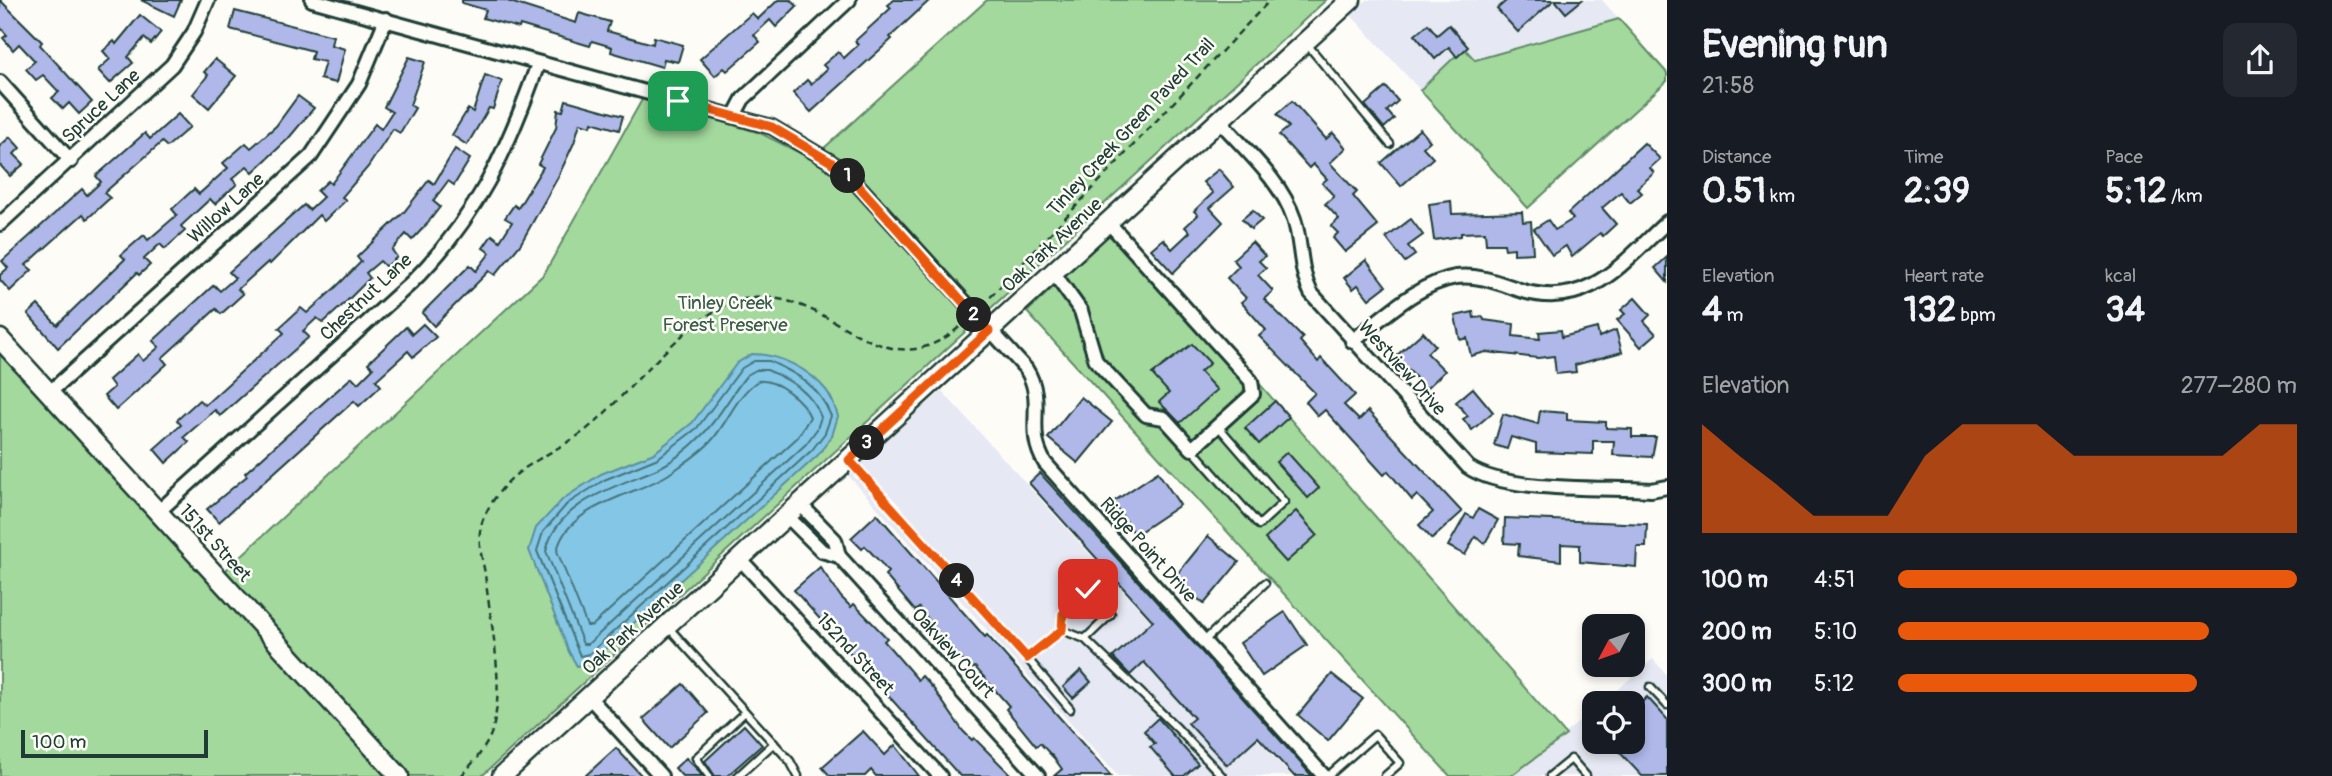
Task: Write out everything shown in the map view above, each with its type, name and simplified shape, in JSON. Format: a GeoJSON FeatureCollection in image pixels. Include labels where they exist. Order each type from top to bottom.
{"type":"FeatureCollection","features":[{"type":"Feature","properties":{"kind":"street","name":"Spruce Lane"},"geometry":{"type":"LineString","coordinates":[[0,224],[172,65],[194,32],[208,0]]}},
{"type":"Feature","properties":{"kind":"street","name":"Ridge Point Drive"},"geometry":{"type":"LineString","coordinates":[[312,0],[772,127],[831,162],[856,183],[1026,369],[1035,383],[1036,447],[1045,463],[1326,776]]}},
{"type":"Feature","properties":{"kind":"street"},"geometry":{"type":"LineString","coordinates":[[734,116],[743,99],[849,0]]}},
{"type":"Feature","properties":{"kind":"street","name":"Oak Park Avenue"},"geometry":{"type":"LineString","coordinates":[[502,776],[1350,0]]}},
{"type":"Feature","properties":{"kind":"street","name":"Willow Lane"},"geometry":{"type":"LineString","coordinates":[[49,393],[311,156],[359,84],[386,19]]}},
{"type":"Feature","properties":{"kind":"street","name":"Chestnut Lane"},"geometry":{"type":"LineString","coordinates":[[158,512],[411,283],[449,242],[471,214],[512,135],[538,64]]}},
{"type":"Feature","properties":{"kind":"street"},"geometry":{"type":"LineString","coordinates":[[0,82],[71,160]]}},
{"type":"Feature","properties":{"kind":"street","name":"Westview Drive"},"geometry":{"type":"LineString","coordinates":[[1217,120],[1280,190],[1295,223],[1304,280],[1320,306],[1459,460],[1478,474],[1512,484],[1651,490],[1667,487]]}},
{"type":"Feature","properties":{"kind":"street"},"geometry":{"type":"LineString","coordinates":[[1053,272],[1082,311],[1097,361],[1146,415],[1164,418],[1192,449],[1253,394],[1255,389],[1251,381],[1108,222]]}},
{"type":"Feature","properties":{"kind":"street"},"geometry":{"type":"LineString","coordinates":[[1352,341],[1427,288],[1455,278],[1483,278],[1544,296],[1559,296],[1590,288],[1667,222]]}},
{"type":"Feature","properties":{"kind":"street","name":"151st Street"},"geometry":{"type":"LineString","coordinates":[[0,339],[399,776]]}},
{"type":"Feature","properties":{"kind":"street","name":"Oakview Court"},"geometry":{"type":"LineString","coordinates":[[794,510],[822,551],[839,556],[1038,776]]}},
{"type":"Feature","properties":{"kind":"street","name":"152nd Street"},"geometry":{"type":"LineString","coordinates":[[740,559],[940,776]]}},
{"type":"Feature","properties":{"kind":"street"},"geometry":{"type":"LineString","coordinates":[[589,697],[656,774]]}},
{"type":"Feature","properties":{"kind":"lane"},"geometry":{"type":"LineString","coordinates":[[1305,42],[1390,144]]}},
{"type":"Feature","properties":{"kind":"lane"},"geometry":{"type":"LineString","coordinates":[[1192,449],[1259,524],[1284,502],[1218,426]]}},
{"type":"Feature","properties":{"kind":"lane"},"geometry":{"type":"LineString","coordinates":[[849,460],[1070,709]]}},
{"type":"Feature","properties":{"kind":"lane"},"geometry":{"type":"LineString","coordinates":[[1204,641],[1265,583]]}},
{"type":"Feature","properties":{"kind":"lane"},"geometry":{"type":"LineString","coordinates":[[1027,658],[1062,630],[1063,614],[1088,589],[1111,614],[1085,639]]}},
{"type":"Feature","properties":{"kind":"lane"},"geometry":{"type":"LineString","coordinates":[[667,625],[790,761],[798,776]]}},
{"type":"Feature","properties":{"kind":"lane"},"geometry":{"type":"LineString","coordinates":[[1062,630],[1085,639],[1177,728],[1222,776]]}},
{"type":"Feature","properties":{"kind":"lane"},"geometry":{"type":"LineString","coordinates":[[1650,687],[1667,705]]}},
{"type":"Feature","properties":{"kind":"lane"},"geometry":{"type":"LineString","coordinates":[[709,776],[696,758],[746,712]]}},
{"type":"Feature","properties":{"kind":"lane"},"geometry":{"type":"LineString","coordinates":[[1326,776],[1376,735],[1400,763],[1385,776]]}},
{"type":"Feature","properties":{"kind":"lane"},"geometry":{"type":"LineString","coordinates":[[738,776],[774,743]]}},
{"type":"Feature","properties":{"kind":"lane"},"geometry":{"type":"LineString","coordinates":[[1550,776],[1572,758],[1586,776]]}},
{"type":"Feature","properties":{"kind":"path","name":"Tinley Creek Green Paved Trail"},"geometry":{"type":"LineString","coordinates":[[984,303],[1270,0]]}},
{"type":"Feature","properties":{"kind":"path"},"geometry":{"type":"LineString","coordinates":[[461,776],[479,755],[493,728],[496,691],[480,530],[496,497],[513,477],[588,428],[699,322],[733,302],[769,297],[792,300],[889,350],[919,350],[942,341],[964,323]]}},
{"type":"Feature","properties":{"kind":"shaded area"},"geometry":{"type":"Polygon","coordinates":[[[1367,0],[1602,0],[1619,19],[1475,60],[1464,48],[1420,90],[1350,14],[1367,0]]]}},
{"type":"Feature","properties":{"kind":"shaded area"},"geometry":{"type":"Polygon","coordinates":[[[942,391],[1291,776],[1118,776],[847,474],[942,391]]]}},
{"type":"Feature","properties":{"kind":"shaded area"},"geometry":{"type":"Polygon","coordinates":[[[1653,659],[1667,675],[1667,776],[1511,776],[1582,720],[1582,754],[1645,754],[1645,691],[1616,691],[1632,677],[1645,677],[1645,666],[1653,659]]]}},
{"type":"Feature","properties":{"kind":"green space","name":"Tinley Creek Forest Preserve"},"geometry":{"type":"Polygon","coordinates":[[[987,0],[1326,0],[482,776],[0,776],[0,351],[212,583],[544,274],[643,98],[760,133],[812,159],[987,0]]]}},
{"type":"Feature","properties":{"kind":"green space"},"geometry":{"type":"Polygon","coordinates":[[[1619,19],[1667,73],[1667,81],[1528,208],[1420,90],[1464,48],[1475,60],[1619,19]]]}},
{"type":"Feature","properties":{"kind":"green space"},"geometry":{"type":"Polygon","coordinates":[[[1120,224],[1566,735],[1511,776],[1450,776],[1027,312],[1120,224]]]}},
{"type":"Feature","properties":{"kind":"water"},"geometry":{"type":"Polygon","coordinates":[[[752,354],[793,364],[819,382],[830,396],[838,416],[832,436],[818,455],[592,661],[577,666],[529,550],[536,528],[563,499],[601,474],[654,453],[692,423],[737,363],[752,354]]]}},
{"type":"Feature","properties":{"kind":"building"},"geometry":{"type":"Polygon","coordinates":[[[0,0],[42,42],[40,45],[92,102],[79,114],[69,103],[63,109],[52,98],[59,92],[43,75],[36,80],[26,69],[35,61],[19,44],[13,50],[3,38],[7,35],[0,27],[0,0]]]}},
{"type":"Feature","properties":{"kind":"building"},"geometry":{"type":"Polygon","coordinates":[[[141,0],[181,0],[174,16],[141,0]]]}},
{"type":"Feature","properties":{"kind":"building"},"geometry":{"type":"Polygon","coordinates":[[[462,0],[504,0],[576,23],[579,13],[610,22],[607,31],[653,44],[654,37],[683,45],[678,62],[664,59],[662,67],[611,52],[612,47],[592,41],[590,46],[520,25],[519,28],[483,18],[486,10],[462,3],[462,0]]]}},
{"type":"Feature","properties":{"kind":"building"},"geometry":{"type":"Polygon","coordinates":[[[778,0],[791,0],[797,6],[776,27],[770,20],[754,35],[760,42],[727,71],[724,68],[715,76],[700,59],[752,13],[758,19],[778,0]]]}},
{"type":"Feature","properties":{"kind":"building"},"geometry":{"type":"Polygon","coordinates":[[[894,0],[930,0],[890,37],[892,39],[811,112],[793,93],[807,80],[811,84],[827,69],[823,65],[838,52],[844,58],[858,45],[855,41],[891,8],[888,5],[894,0]]]}},
{"type":"Feature","properties":{"kind":"building"},"geometry":{"type":"Polygon","coordinates":[[[1507,0],[1554,0],[1518,32],[1497,9],[1507,0]]]}},
{"type":"Feature","properties":{"kind":"building"},"geometry":{"type":"Polygon","coordinates":[[[1555,0],[1582,0],[1566,13],[1555,0]]]}},
{"type":"Feature","properties":{"kind":"building"},"geometry":{"type":"Polygon","coordinates":[[[235,11],[333,36],[331,45],[345,49],[336,83],[320,79],[325,62],[311,59],[313,51],[230,29],[235,11]]]}},
{"type":"Feature","properties":{"kind":"building"},"geometry":{"type":"Polygon","coordinates":[[[140,15],[161,32],[151,44],[144,38],[128,57],[133,63],[110,83],[98,70],[110,59],[103,51],[114,41],[116,44],[140,15]]]}},
{"type":"Feature","properties":{"kind":"building"},"geometry":{"type":"Polygon","coordinates":[[[1428,24],[1437,35],[1449,25],[1468,47],[1457,57],[1449,47],[1435,59],[1415,35],[1428,24]]]}},
{"type":"Feature","properties":{"kind":"building"},"geometry":{"type":"Polygon","coordinates":[[[409,57],[425,62],[410,105],[415,108],[400,133],[393,129],[368,167],[342,197],[346,200],[324,221],[319,215],[270,264],[268,262],[238,289],[243,294],[221,314],[216,309],[162,358],[167,364],[116,410],[104,396],[114,387],[109,380],[138,354],[143,361],[159,347],[153,341],[203,295],[214,285],[220,291],[235,278],[229,272],[304,205],[309,210],[323,197],[317,191],[328,181],[331,184],[375,124],[381,129],[392,112],[384,107],[409,57]]]}},
{"type":"Feature","properties":{"kind":"building"},"geometry":{"type":"Polygon","coordinates":[[[215,59],[236,76],[209,108],[193,94],[208,75],[204,72],[215,59]]]}},
{"type":"Feature","properties":{"kind":"building"},"geometry":{"type":"Polygon","coordinates":[[[485,75],[502,81],[493,109],[489,108],[467,145],[452,135],[468,109],[473,112],[485,75]]]}},
{"type":"Feature","properties":{"kind":"building"},"geometry":{"type":"Polygon","coordinates":[[[1386,87],[1398,101],[1387,111],[1394,119],[1384,128],[1365,105],[1386,87]]]}},
{"type":"Feature","properties":{"kind":"building"},"geometry":{"type":"Polygon","coordinates":[[[298,96],[314,108],[288,139],[253,172],[247,166],[232,179],[237,184],[215,204],[210,199],[181,226],[185,231],[165,249],[160,244],[144,259],[150,265],[139,275],[137,273],[58,348],[28,314],[38,305],[57,325],[125,259],[121,255],[144,235],[148,240],[177,215],[172,209],[194,189],[199,194],[228,168],[223,163],[246,143],[251,148],[276,126],[298,96]]]}},
{"type":"Feature","properties":{"kind":"building"},"geometry":{"type":"Polygon","coordinates":[[[566,100],[623,116],[619,130],[592,122],[591,126],[580,123],[558,177],[520,245],[495,275],[489,271],[434,326],[422,313],[470,265],[476,271],[490,253],[483,248],[492,235],[500,241],[512,222],[505,218],[514,205],[518,208],[543,167],[538,164],[556,128],[558,110],[563,111],[566,100]]]}},
{"type":"Feature","properties":{"kind":"building"},"geometry":{"type":"Polygon","coordinates":[[[1292,101],[1326,139],[1333,133],[1346,148],[1330,163],[1357,192],[1353,196],[1378,226],[1345,252],[1333,238],[1338,233],[1331,226],[1339,219],[1325,204],[1334,196],[1322,183],[1327,179],[1313,164],[1309,168],[1279,135],[1289,127],[1277,114],[1292,101]]]}},
{"type":"Feature","properties":{"kind":"building"},"geometry":{"type":"Polygon","coordinates":[[[178,114],[190,127],[167,147],[162,142],[104,193],[110,198],[87,219],[83,214],[26,265],[32,270],[10,291],[0,280],[0,275],[8,268],[2,261],[82,189],[87,195],[101,182],[96,176],[145,133],[150,139],[178,114]]]}},
{"type":"Feature","properties":{"kind":"building"},"geometry":{"type":"Polygon","coordinates":[[[1420,129],[1430,141],[1423,147],[1433,158],[1401,186],[1381,163],[1420,129]]]}},
{"type":"Feature","properties":{"kind":"building"},"geometry":{"type":"Polygon","coordinates":[[[10,137],[20,148],[14,154],[24,164],[10,176],[0,165],[0,146],[10,137]]]}},
{"type":"Feature","properties":{"kind":"building"},"geometry":{"type":"Polygon","coordinates":[[[1644,143],[1660,159],[1650,168],[1654,173],[1637,188],[1642,193],[1630,203],[1621,192],[1602,208],[1616,224],[1603,236],[1600,233],[1572,257],[1566,246],[1552,255],[1534,229],[1548,220],[1555,230],[1573,219],[1568,213],[1644,143]]]}},
{"type":"Feature","properties":{"kind":"building"},"geometry":{"type":"Polygon","coordinates":[[[455,149],[470,159],[454,185],[448,181],[433,201],[440,207],[426,225],[412,240],[406,234],[392,250],[397,257],[386,267],[380,261],[366,273],[370,278],[345,303],[323,323],[317,318],[303,331],[309,337],[220,416],[215,410],[184,437],[189,442],[166,463],[154,449],[181,425],[177,420],[199,400],[205,405],[284,333],[279,328],[301,308],[307,313],[337,286],[361,262],[357,257],[404,212],[429,180],[434,184],[455,149]]]}},
{"type":"Feature","properties":{"kind":"building"},"geometry":{"type":"Polygon","coordinates":[[[1219,169],[1234,187],[1210,208],[1223,222],[1173,273],[1151,249],[1163,239],[1172,249],[1190,232],[1185,227],[1198,215],[1194,211],[1213,193],[1203,182],[1219,169]]]}},
{"type":"Feature","properties":{"kind":"building"},"geometry":{"type":"Polygon","coordinates":[[[1451,201],[1452,214],[1522,212],[1523,222],[1531,221],[1533,253],[1514,254],[1514,248],[1505,249],[1504,244],[1486,244],[1485,232],[1461,233],[1461,236],[1434,240],[1429,204],[1451,201]]]}},
{"type":"Feature","properties":{"kind":"building"},"geometry":{"type":"Polygon","coordinates":[[[1253,210],[1262,220],[1251,229],[1242,219],[1253,210]]]}},
{"type":"Feature","properties":{"kind":"building"},"geometry":{"type":"Polygon","coordinates":[[[1411,219],[1423,235],[1408,246],[1415,255],[1405,262],[1386,238],[1411,219]]]}},
{"type":"Feature","properties":{"kind":"building"},"geometry":{"type":"Polygon","coordinates":[[[1252,242],[1265,256],[1259,261],[1266,268],[1258,275],[1273,291],[1264,299],[1303,338],[1300,341],[1318,362],[1321,358],[1355,395],[1344,405],[1359,420],[1368,411],[1462,512],[1432,539],[1419,525],[1433,512],[1417,495],[1412,500],[1388,471],[1384,475],[1325,410],[1318,416],[1306,402],[1315,393],[1259,336],[1266,330],[1241,302],[1246,298],[1227,278],[1239,266],[1233,259],[1252,242]]]}},
{"type":"Feature","properties":{"kind":"building"},"geometry":{"type":"Polygon","coordinates":[[[1667,257],[1667,282],[1655,268],[1667,257]]]}},
{"type":"Feature","properties":{"kind":"building"},"geometry":{"type":"Polygon","coordinates":[[[1366,260],[1386,286],[1369,299],[1358,285],[1353,289],[1344,278],[1366,260]]]}},
{"type":"Feature","properties":{"kind":"building"},"geometry":{"type":"Polygon","coordinates":[[[1635,298],[1650,315],[1644,321],[1656,334],[1641,347],[1617,320],[1625,314],[1621,310],[1635,298]]]}},
{"type":"Feature","properties":{"kind":"building"},"geometry":{"type":"Polygon","coordinates":[[[1473,312],[1474,318],[1483,317],[1484,320],[1514,324],[1513,336],[1540,339],[1539,332],[1561,330],[1562,337],[1597,328],[1599,337],[1616,330],[1622,352],[1575,365],[1576,372],[1556,374],[1554,356],[1538,358],[1486,352],[1471,356],[1467,338],[1460,340],[1455,316],[1473,312]]]}},
{"type":"Feature","properties":{"kind":"building"},"geometry":{"type":"Polygon","coordinates":[[[423,324],[436,337],[413,357],[408,351],[376,380],[381,386],[359,406],[354,401],[219,522],[207,509],[247,476],[245,473],[352,377],[358,383],[373,368],[368,363],[406,327],[412,334],[423,324]]]}},
{"type":"Feature","properties":{"kind":"building"},"geometry":{"type":"Polygon","coordinates":[[[1423,332],[1435,345],[1427,353],[1445,371],[1426,389],[1396,356],[1423,332]]]}},
{"type":"Feature","properties":{"kind":"building"},"geometry":{"type":"Polygon","coordinates":[[[1192,344],[1210,363],[1200,372],[1217,390],[1180,423],[1159,402],[1169,393],[1152,374],[1192,344]]]}},
{"type":"Feature","properties":{"kind":"building"},"geometry":{"type":"Polygon","coordinates":[[[1473,388],[1493,412],[1472,430],[1463,419],[1468,416],[1456,402],[1473,388]]]}},
{"type":"Feature","properties":{"kind":"building"},"geometry":{"type":"Polygon","coordinates":[[[1081,397],[1112,422],[1078,463],[1048,438],[1081,397]]]}},
{"type":"Feature","properties":{"kind":"building"},"geometry":{"type":"Polygon","coordinates":[[[1275,401],[1289,417],[1259,444],[1245,428],[1275,401]]]}},
{"type":"Feature","properties":{"kind":"building"},"geometry":{"type":"Polygon","coordinates":[[[1540,411],[1567,413],[1567,420],[1606,422],[1606,428],[1632,429],[1632,437],[1656,437],[1652,457],[1613,455],[1614,441],[1593,441],[1593,454],[1536,452],[1536,444],[1511,437],[1507,449],[1494,445],[1503,414],[1538,424],[1540,411]]]}},
{"type":"Feature","properties":{"kind":"building"},"geometry":{"type":"Polygon","coordinates":[[[1287,452],[1319,488],[1308,498],[1276,462],[1287,452]]]}},
{"type":"Feature","properties":{"kind":"building"},"geometry":{"type":"Polygon","coordinates":[[[1158,472],[1180,505],[1135,535],[1113,502],[1158,472]]]}},
{"type":"Feature","properties":{"kind":"building"},"geometry":{"type":"Polygon","coordinates":[[[1040,473],[1312,776],[1294,776],[1258,737],[1227,765],[1188,723],[1194,718],[1144,662],[1130,675],[1113,657],[1153,621],[1029,483],[1040,473]]]}},
{"type":"Feature","properties":{"kind":"building"},"geometry":{"type":"Polygon","coordinates":[[[1478,509],[1498,520],[1485,543],[1475,537],[1465,555],[1448,546],[1466,514],[1473,518],[1478,509]]]}},
{"type":"Feature","properties":{"kind":"building"},"geometry":{"type":"Polygon","coordinates":[[[1296,511],[1317,535],[1286,562],[1265,539],[1296,511]]]}},
{"type":"Feature","properties":{"kind":"building"},"geometry":{"type":"Polygon","coordinates":[[[877,514],[1111,776],[1054,776],[1062,769],[1054,758],[1040,743],[1036,746],[1006,709],[1009,706],[975,667],[971,670],[950,647],[948,648],[919,608],[915,611],[885,575],[888,572],[880,562],[865,546],[862,549],[851,538],[877,514]]]}},
{"type":"Feature","properties":{"kind":"building"},"geometry":{"type":"Polygon","coordinates":[[[1505,518],[1647,524],[1646,547],[1637,547],[1636,567],[1580,562],[1580,545],[1561,544],[1561,561],[1518,556],[1519,544],[1504,543],[1505,518]]]}},
{"type":"Feature","properties":{"kind":"building"},"geometry":{"type":"Polygon","coordinates":[[[1208,536],[1239,562],[1204,604],[1174,578],[1208,536]]]}},
{"type":"Feature","properties":{"kind":"building"},"geometry":{"type":"Polygon","coordinates":[[[820,567],[841,597],[851,607],[854,604],[887,638],[884,641],[918,680],[922,676],[933,688],[963,731],[972,740],[974,738],[1012,776],[960,776],[794,590],[820,567]]]}},
{"type":"Feature","properties":{"kind":"building"},"geometry":{"type":"Polygon","coordinates":[[[1285,612],[1307,645],[1262,676],[1240,643],[1285,612]]]}},
{"type":"Feature","properties":{"kind":"building"},"geometry":{"type":"Polygon","coordinates":[[[1081,670],[1091,682],[1073,698],[1063,687],[1081,670]]]}},
{"type":"Feature","properties":{"kind":"building"},"geometry":{"type":"Polygon","coordinates":[[[1332,674],[1363,699],[1328,741],[1298,715],[1332,674]]]}},
{"type":"Feature","properties":{"kind":"building"},"geometry":{"type":"Polygon","coordinates":[[[683,684],[708,713],[669,748],[643,719],[683,684]]]}},
{"type":"Feature","properties":{"kind":"building"},"geometry":{"type":"Polygon","coordinates":[[[1647,697],[1667,719],[1667,776],[1642,776],[1621,754],[1645,754],[1647,697]]]}},
{"type":"Feature","properties":{"kind":"building"},"geometry":{"type":"Polygon","coordinates":[[[1158,718],[1198,764],[1184,776],[1175,776],[1150,747],[1155,744],[1144,731],[1158,718]]]}},
{"type":"Feature","properties":{"kind":"building"},"geometry":{"type":"Polygon","coordinates":[[[744,725],[762,745],[727,776],[715,776],[705,761],[744,725]]]}},
{"type":"Feature","properties":{"kind":"building"},"geometry":{"type":"Polygon","coordinates":[[[863,731],[885,755],[895,745],[919,776],[876,776],[871,770],[865,776],[830,776],[822,767],[863,731]]]}},
{"type":"Feature","properties":{"kind":"building"},"geometry":{"type":"Polygon","coordinates":[[[616,748],[642,776],[585,776],[616,748]]]}},
{"type":"Feature","properties":{"kind":"building"},"geometry":{"type":"Polygon","coordinates":[[[686,758],[702,776],[682,776],[675,768],[686,758]]]}},
{"type":"Feature","properties":{"kind":"route"},"geometry":{"type":"LineString","coordinates":[[678,101],[772,127],[831,162],[856,183],[989,331],[849,460],[1027,658],[1062,630],[1063,614],[1088,589]]}}]}
